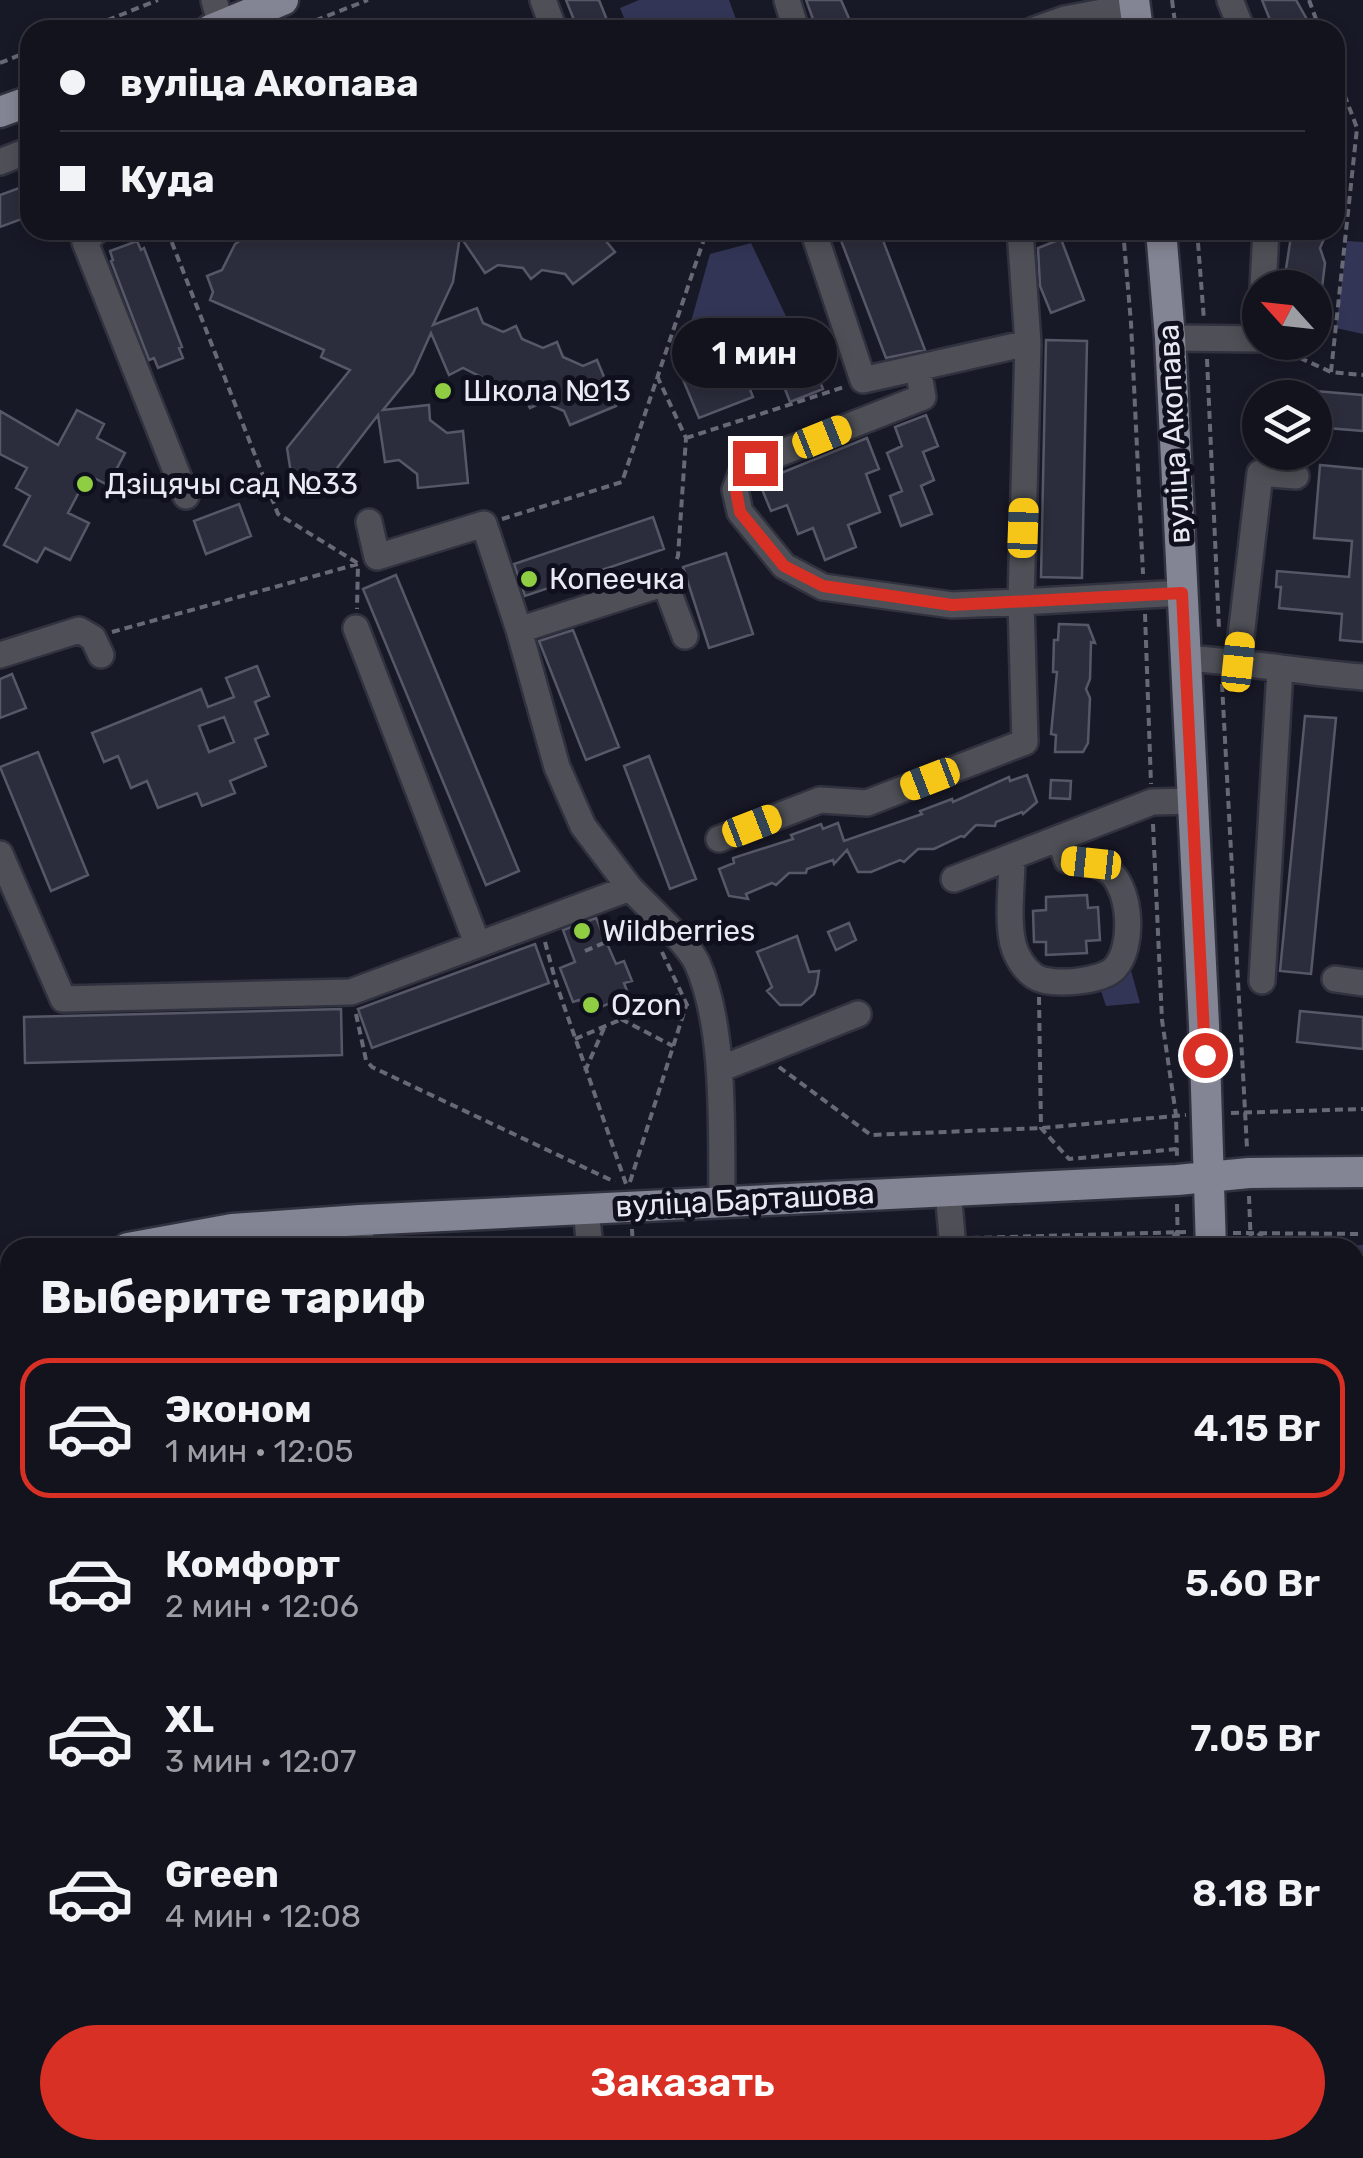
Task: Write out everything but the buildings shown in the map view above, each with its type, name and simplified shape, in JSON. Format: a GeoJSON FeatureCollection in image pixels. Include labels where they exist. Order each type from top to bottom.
{"type":"FeatureCollection","features":[{"type":"Feature","properties":{"kind":"main road"},"geometry":{"type":"LineString","coordinates":[[215,19],[284,0]]}},
{"type":"Feature","properties":{"kind":"main road","name":"вуліца Акопава"},"geometry":{"type":"LineString","coordinates":[[1162,240],[1170,338],[1211,1238]]}},
{"type":"Feature","properties":{"kind":"main road","name":"вуліца Барташова"},"geometry":{"type":"LineString","coordinates":[[186,1238],[232,1230],[360,1234],[586,1208],[722,1200],[1363,1172]]}},
{"type":"Feature","properties":{"kind":"lane"},"geometry":{"type":"LineString","coordinates":[[1089,20],[1136,12]]}},
{"type":"Feature","properties":{"kind":"lane"},"geometry":{"type":"LineString","coordinates":[[86,240],[186,496]]}},
{"type":"Feature","properties":{"kind":"lane"},"geometry":{"type":"LineString","coordinates":[[817,240],[863,380],[1028,343]]}},
{"type":"Feature","properties":{"kind":"lane"},"geometry":{"type":"LineString","coordinates":[[718,839],[820,800],[867,804],[1026,742],[1020,602],[1028,343],[1021,240]]}},
{"type":"Feature","properties":{"kind":"lane"},"geometry":{"type":"LineString","coordinates":[[1264,270],[1265,240]]}},
{"type":"Feature","properties":{"kind":"lane"},"geometry":{"type":"LineString","coordinates":[[1170,338],[1242,339]]}},
{"type":"Feature","properties":{"kind":"lane"},"geometry":{"type":"LineString","coordinates":[[918,368],[923,397],[755,463],[742,472],[736,490],[740,512],[784,566],[823,586],[952,605],[1182,593]]}},
{"type":"Feature","properties":{"kind":"lane"},"geometry":{"type":"LineString","coordinates":[[1230,662],[1260,473],[1296,476]]}},
{"type":"Feature","properties":{"kind":"lane"},"geometry":{"type":"LineString","coordinates":[[369,522],[368,560],[484,524],[519,630],[557,768],[583,826],[630,888],[696,961],[720,1069],[722,1200]]}},
{"type":"Feature","properties":{"kind":"lane"},"geometry":{"type":"LineString","coordinates":[[519,630],[665,583],[685,636]]}},
{"type":"Feature","properties":{"kind":"lane"},"geometry":{"type":"LineString","coordinates":[[356,628],[477,943]]}},
{"type":"Feature","properties":{"kind":"lane"},"geometry":{"type":"LineString","coordinates":[[0,654],[79,630],[97,646]]}},
{"type":"Feature","properties":{"kind":"lane"},"geometry":{"type":"LineString","coordinates":[[1185,658],[1363,677]]}},
{"type":"Feature","properties":{"kind":"lane"},"geometry":{"type":"LineString","coordinates":[[1262,981],[1280,670]]}},
{"type":"Feature","properties":{"kind":"lane"},"geometry":{"type":"LineString","coordinates":[[954,880],[1152,802],[1192,802]]}},
{"type":"Feature","properties":{"kind":"lane"},"geometry":{"type":"LineString","coordinates":[[1012,858],[1013,942],[1021,962],[1045,981],[1099,979],[1116,967],[1125,947],[1122,888],[1110,872],[1091,863],[1067,860],[1060,838]]}},
{"type":"Feature","properties":{"kind":"lane"},"geometry":{"type":"LineString","coordinates":[[0,854],[63,998],[351,992],[630,888]]}},
{"type":"Feature","properties":{"kind":"lane"},"geometry":{"type":"LineString","coordinates":[[1335,979],[1363,982]]}},
{"type":"Feature","properties":{"kind":"lane"},"geometry":{"type":"LineString","coordinates":[[720,1069],[858,1014]]}},
{"type":"Feature","properties":{"kind":"lane"},"geometry":{"type":"LineString","coordinates":[[948,1190],[952,1238]]}},
{"type":"Feature","properties":{"kind":"lane"},"geometry":{"type":"LineString","coordinates":[[586,1208],[589,1238]]}},
{"type":"Feature","properties":{"kind":"path"},"geometry":{"type":"LineString","coordinates":[[109,20],[158,0]]}},
{"type":"Feature","properties":{"kind":"path"},"geometry":{"type":"LineString","coordinates":[[317,20],[368,0]]}},
{"type":"Feature","properties":{"kind":"path"},"geometry":{"type":"LineString","coordinates":[[1331,372],[1357,128],[1345,96]]}},
{"type":"Feature","properties":{"kind":"path"},"geometry":{"type":"LineString","coordinates":[[171,240],[278,514],[368,560]]}},
{"type":"Feature","properties":{"kind":"path"},"geometry":{"type":"LineString","coordinates":[[484,524],[622,482],[704,240]]}},
{"type":"Feature","properties":{"kind":"path"},"geometry":{"type":"LineString","coordinates":[[1124,240],[1132,323],[1162,1020],[1176,1116],[1176,1162]]}},
{"type":"Feature","properties":{"kind":"path"},"geometry":{"type":"LineString","coordinates":[[1198,240],[1230,662],[1248,1153]]}},
{"type":"Feature","properties":{"kind":"path"},"geometry":{"type":"LineString","coordinates":[[1305,360],[1331,372],[1363,376]]}},
{"type":"Feature","properties":{"kind":"path"},"geometry":{"type":"LineString","coordinates":[[658,376],[686,438],[678,556],[665,583]]}},
{"type":"Feature","properties":{"kind":"path"},"geometry":{"type":"LineString","coordinates":[[686,438],[863,380]]}},
{"type":"Feature","properties":{"kind":"path"},"geometry":{"type":"LineString","coordinates":[[1140,513],[1150,509]]}},
{"type":"Feature","properties":{"kind":"path"},"geometry":{"type":"LineString","coordinates":[[356,628],[368,560]]}},
{"type":"Feature","properties":{"kind":"path"},"geometry":{"type":"LineString","coordinates":[[97,646],[368,560]]}},
{"type":"Feature","properties":{"kind":"path"},"geometry":{"type":"LineString","coordinates":[[585,951],[648,924]]}},
{"type":"Feature","properties":{"kind":"path"},"geometry":{"type":"LineString","coordinates":[[544,930],[574,1039],[628,1188]]}},
{"type":"Feature","properties":{"kind":"path"},"geometry":{"type":"LineString","coordinates":[[1038,978],[1041,1128],[1069,1159],[1176,1149]]}},
{"type":"Feature","properties":{"kind":"path"},"geometry":{"type":"LineString","coordinates":[[351,992],[363,1051],[372,1068],[628,1188]]}},
{"type":"Feature","properties":{"kind":"path"},"geometry":{"type":"LineString","coordinates":[[574,1039],[681,994]]}},
{"type":"Feature","properties":{"kind":"path"},"geometry":{"type":"LineString","coordinates":[[628,1188],[686,1006]]}},
{"type":"Feature","properties":{"kind":"path"},"geometry":{"type":"LineString","coordinates":[[621,1020],[673,1046]]}},
{"type":"Feature","properties":{"kind":"path"},"geometry":{"type":"LineString","coordinates":[[585,1071],[605,1026]]}},
{"type":"Feature","properties":{"kind":"path"},"geometry":{"type":"LineString","coordinates":[[1222,1114],[1363,1109]]}},
{"type":"Feature","properties":{"kind":"path"},"geometry":{"type":"LineString","coordinates":[[1250,1196],[1250,1238]]}},
{"type":"Feature","properties":{"kind":"path"},"geometry":{"type":"LineString","coordinates":[[1177,1200],[1178,1238]]}},
{"type":"Feature","properties":{"kind":"path"},"geometry":{"type":"LineString","coordinates":[[631,1225],[632,1238]]}},
{"type":"Feature","properties":{"kind":"path"},"geometry":{"type":"LineString","coordinates":[[1174,1238],[1178,1232]]}},
{"type":"Feature","properties":{"kind":"path"},"geometry":{"type":"LineString","coordinates":[[1041,1238],[1178,1232],[1211,1238],[1250,1233],[1363,1234]]}},
{"type":"Feature","properties":{"kind":"path"},"geometry":{"type":"LineString","coordinates":[[1258,1233],[1263,1238]]}},
{"type":"Feature","properties":{"kind":"shaded area"},"geometry":{"type":"Polygon","coordinates":[[[639,0],[729,0],[736,20],[625,20],[620,8],[639,0]]]}},
{"type":"Feature","properties":{"kind":"shaded area"},"geometry":{"type":"Polygon","coordinates":[[[1347,241],[1363,242],[1363,334],[1336,328],[1347,241]]]}},
{"type":"Feature","properties":{"kind":"shaded area"},"geometry":{"type":"Polygon","coordinates":[[[751,243],[792,329],[680,361],[710,254],[751,243]]]}},
{"type":"Feature","properties":{"kind":"shaded area"},"geometry":{"type":"Polygon","coordinates":[[[1130,967],[1140,1003],[1106,1006],[1099,985],[1130,967]]]}},
{"type":"Feature","properties":{"kind":"place","name":"Школа №13"},"geometry":{"type":"Point","coordinates":[443,391]}},
{"type":"Feature","properties":{"kind":"place","name":"Дзіцячы сад №33"},"geometry":{"type":"Point","coordinates":[85,484]}},
{"type":"Feature","properties":{"kind":"place","name":"Копеечка"},"geometry":{"type":"Point","coordinates":[529,579]}},
{"type":"Feature","properties":{"kind":"place","name":"Wildberries"},"geometry":{"type":"Point","coordinates":[582,931]}},
{"type":"Feature","properties":{"kind":"place","name":"Ozon"},"geometry":{"type":"Point","coordinates":[591,1005]}},
{"type":"Feature","properties":{"kind":"route"},"geometry":{"type":"LineString","coordinates":[[755,463],[742,472],[736,490],[740,512],[784,566],[823,586],[952,605],[1182,593],[1205,1055]]}}]}
